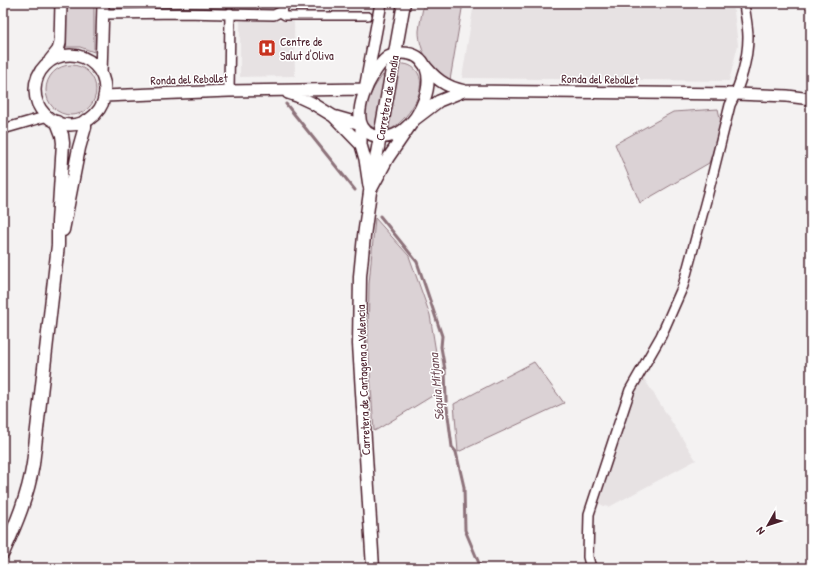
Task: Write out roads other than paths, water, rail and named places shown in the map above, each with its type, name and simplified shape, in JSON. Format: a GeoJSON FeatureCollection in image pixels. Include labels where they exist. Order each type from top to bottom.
{"type":"FeatureCollection","features":[{"type":"Feature","properties":{"kind":"main road","name":"Carretera de Gandia"},"geometry":{"type":"LineString","coordinates":[[370,192],[404,3]]}},
{"type":"Feature","properties":{"kind":"main road"},"geometry":{"type":"LineString","coordinates":[[3,554],[20,514],[30,478],[58,244],[63,143],[62,135],[52,119]]}},
{"type":"Feature","properties":{"kind":"main road"},"geometry":{"type":"LineString","coordinates":[[58,244],[66,223],[76,162],[85,127],[85,121]]}},
{"type":"Feature","properties":{"kind":"main road","name":"Carretera de Cartagena a Valencia"},"geometry":{"type":"LineString","coordinates":[[370,192],[361,257],[359,320],[373,568]]}},
{"type":"Feature","properties":{"kind":"street"},"geometry":{"type":"LineString","coordinates":[[60,3],[60,44],[58,50],[42,69],[37,79],[35,89],[36,99],[52,119],[66,124],[76,124],[85,121],[94,115],[101,106],[105,88],[101,74],[103,8],[183,13],[274,15],[280,13],[283,8],[283,3]]}},
{"type":"Feature","properties":{"kind":"street"},"geometry":{"type":"LineString","coordinates":[[183,3],[183,13]]}},
{"type":"Feature","properties":{"kind":"street"},"geometry":{"type":"LineString","coordinates":[[370,192],[361,144],[362,102],[382,3]]}},
{"type":"Feature","properties":{"kind":"street"},"geometry":{"type":"LineString","coordinates":[[591,568],[588,550],[589,514],[630,390],[661,336],[683,286],[730,105],[736,94],[747,48],[748,36],[744,3]]}},
{"type":"Feature","properties":{"kind":"street"},"geometry":{"type":"LineString","coordinates":[[229,91],[230,13]]}},
{"type":"Feature","properties":{"kind":"street"},"geometry":{"type":"LineString","coordinates":[[280,13],[285,16],[368,16]]}},
{"type":"Feature","properties":{"kind":"street"},"geometry":{"type":"LineString","coordinates":[[365,89],[381,64],[395,54],[408,54],[422,62],[427,78],[426,95],[420,110],[388,158],[370,192]]}},
{"type":"Feature","properties":{"kind":"street"},"geometry":{"type":"LineString","coordinates":[[49,62],[58,57],[67,55],[78,56],[87,59],[95,65],[101,74]]}},
{"type":"Feature","properties":{"kind":"street","name":"Ronda del Rebollet"},"geometry":{"type":"LineString","coordinates":[[422,62],[436,78],[451,87],[465,90],[736,94],[787,96],[811,99]]}},
{"type":"Feature","properties":{"kind":"street","name":"Ronda del Rebollet"},"geometry":{"type":"LineString","coordinates":[[104,96],[229,91],[365,89]]}},
{"type":"Feature","properties":{"kind":"street","name":"Ronda del Rebollet"},"geometry":{"type":"LineString","coordinates":[[380,137],[397,134],[439,101],[465,90]]}},
{"type":"Feature","properties":{"kind":"street","name":"Ronda del Rebollet"},"geometry":{"type":"LineString","coordinates":[[275,91],[297,96],[325,110],[333,116],[361,124]]}},
{"type":"Feature","properties":{"kind":"street"},"geometry":{"type":"LineString","coordinates":[[333,116],[361,144]]}},
{"type":"Feature","properties":{"kind":"street"},"geometry":{"type":"LineString","coordinates":[[3,129],[52,119]]}},
{"type":"Feature","properties":{"kind":"street"},"geometry":{"type":"LineString","coordinates":[[361,124],[369,133],[380,137]]}},
{"type":"Feature","properties":{"kind":"waterway","name":"Séquia Mitjana"},"geometry":{"type":"LineString","coordinates":[[286,104],[355,190]]}},
{"type":"Feature","properties":{"kind":"waterway","name":"Séquia Mitjana"},"geometry":{"type":"LineString","coordinates":[[380,216],[417,262],[442,336],[441,347],[445,370],[446,400],[452,447],[456,452],[464,487],[465,530],[481,568]]}},
{"type":"Feature","properties":{"kind":"place","name":"Centre de Salut d'Oliva"},"geometry":{"type":"Point","coordinates":[267,48]}}]}
